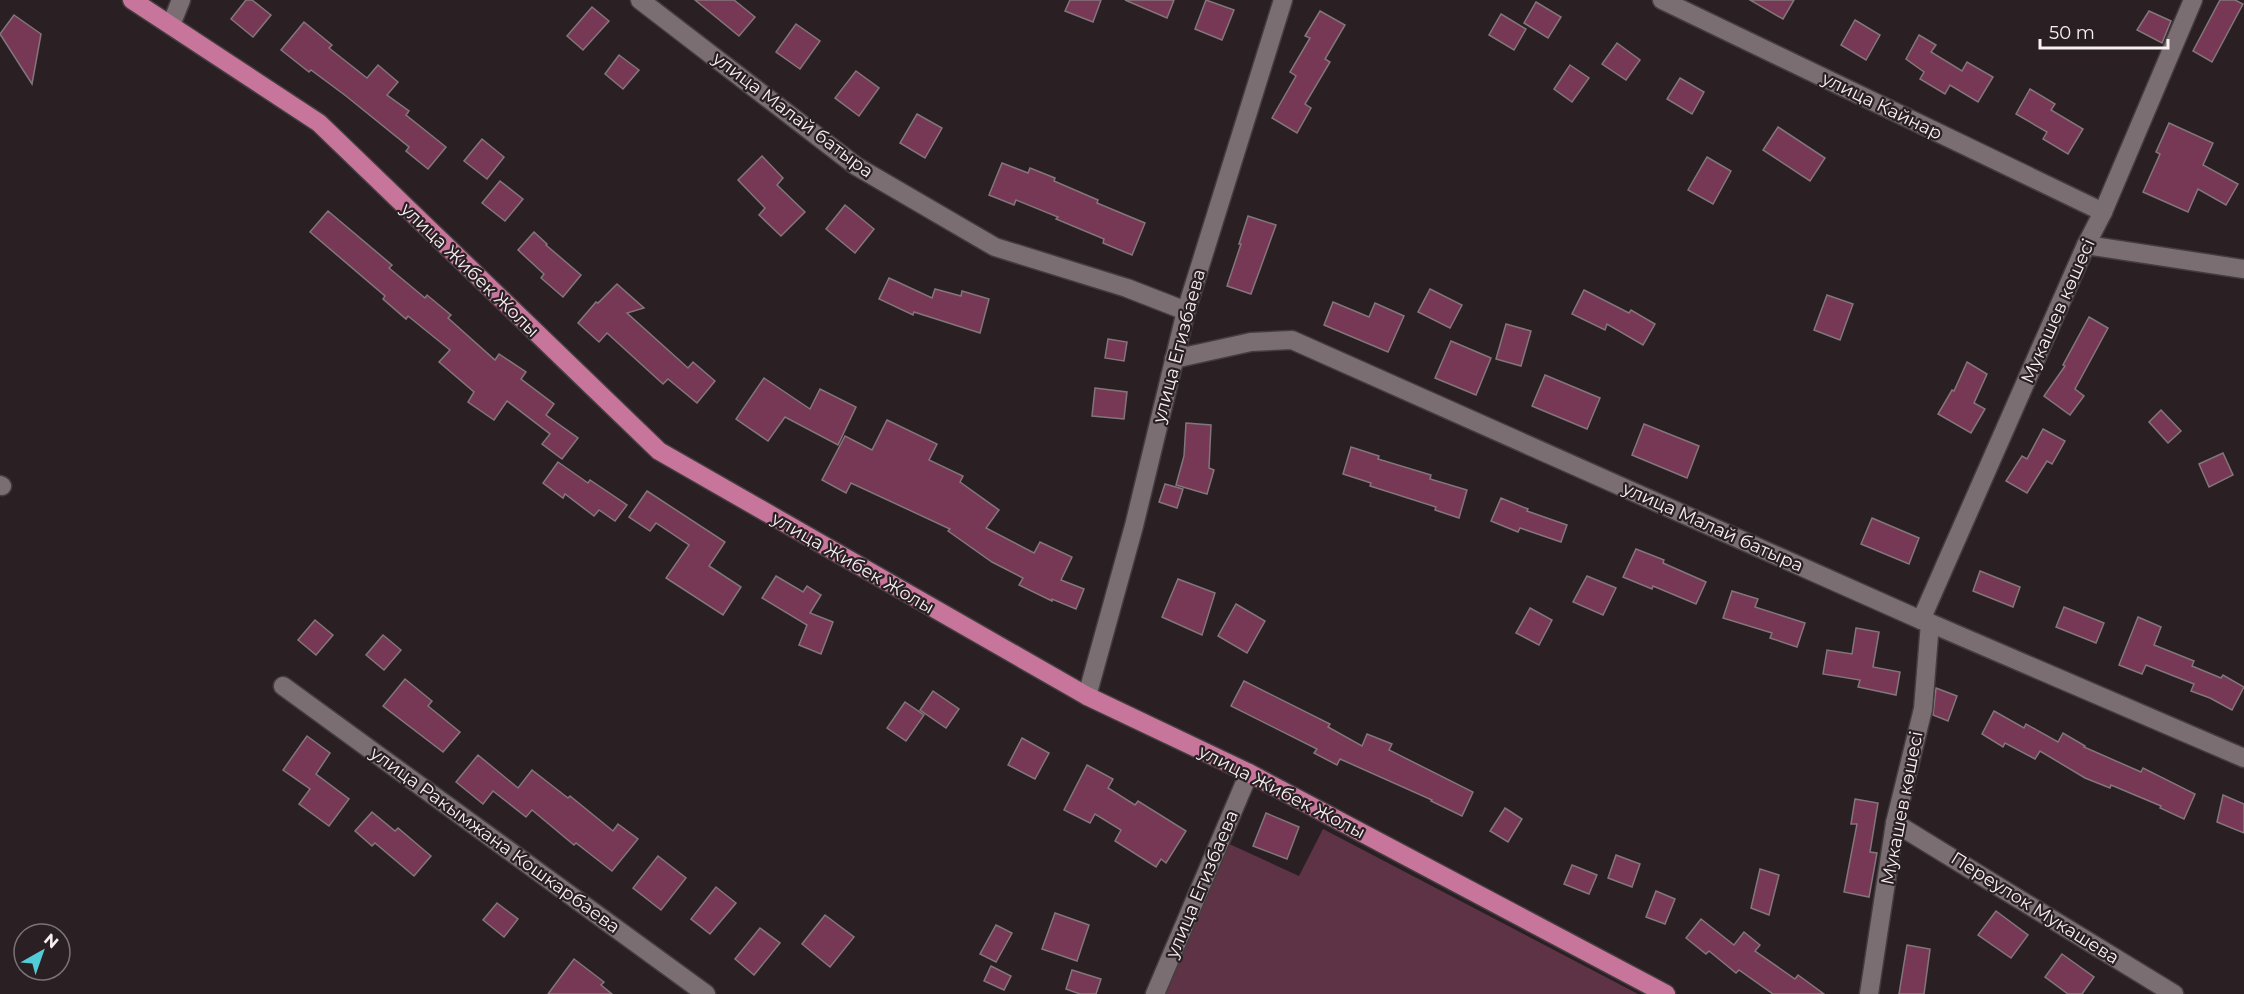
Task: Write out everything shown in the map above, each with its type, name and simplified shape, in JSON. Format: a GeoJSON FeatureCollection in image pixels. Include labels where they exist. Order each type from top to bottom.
{"type":"FeatureCollection","features":[{"type":"Feature","properties":{"kind":"main road","name":"улица Жибек Жолы"},"geometry":{"type":"LineString","coordinates":[[132,0],[319,123],[659,452],[1086,696],[1249,773],[1666,994]]}},
{"type":"Feature","properties":{"kind":"street"},"geometry":{"type":"LineString","coordinates":[[171,25],[181,0]]}},
{"type":"Feature","properties":{"kind":"street","name":"улица Малай батыра"},"geometry":{"type":"LineString","coordinates":[[640,0],[856,166],[995,247],[1127,288],[1186,310]]}},
{"type":"Feature","properties":{"kind":"street","name":"улица Кайнар"},"geometry":{"type":"LineString","coordinates":[[1662,0],[2103,212]]}},
{"type":"Feature","properties":{"kind":"street","name":"Мукашев көшесі"},"geometry":{"type":"LineString","coordinates":[[1869,994],[1895,823],[1923,708],[1925,621],[2193,0]]}},
{"type":"Feature","properties":{"kind":"street","name":"улица Егизбаева"},"geometry":{"type":"LineString","coordinates":[[1086,696],[1134,526],[1186,310],[1277,2]]}},
{"type":"Feature","properties":{"kind":"street"},"geometry":{"type":"LineString","coordinates":[[2086,245],[2244,269]]}},
{"type":"Feature","properties":{"kind":"street","name":"улица Малай батыра"},"geometry":{"type":"LineString","coordinates":[[1174,359],[1251,342],[1292,340],[1925,621],[2244,758]]}},
{"type":"Feature","properties":{"kind":"street","name":"улица Ракымжана Кошкарбаева"},"geometry":{"type":"LineString","coordinates":[[283,687],[706,994]]}},
{"type":"Feature","properties":{"kind":"street","name":"улица Егизбаева"},"geometry":{"type":"LineString","coordinates":[[1155,994],[1249,773]]}},
{"type":"Feature","properties":{"kind":"street","name":"Переулок Мукашева"},"geometry":{"type":"LineString","coordinates":[[1895,823],[2174,994]]}},
{"type":"Feature","properties":{"kind":"shaded area"},"geometry":{"type":"Polygon","coordinates":[[[1323,829],[1638,994],[1159,994],[1225,842],[1299,876],[1323,829]]]}},
{"type":"Feature","properties":{"kind":"building"},"geometry":{"type":"Polygon","coordinates":[[[246,0],[252,0],[271,15],[253,37],[231,19],[246,0]]]}},
{"type":"Feature","properties":{"kind":"building"},"geometry":{"type":"Polygon","coordinates":[[[695,0],[734,0],[755,17],[739,36],[695,0]]]}},
{"type":"Feature","properties":{"kind":"building"},"geometry":{"type":"Polygon","coordinates":[[[1070,0],[1101,0],[1093,22],[1065,11],[1070,0]]]}},
{"type":"Feature","properties":{"kind":"building"},"geometry":{"type":"Polygon","coordinates":[[[1125,0],[1174,0],[1167,18],[1125,0]]]}},
{"type":"Feature","properties":{"kind":"building"},"geometry":{"type":"Polygon","coordinates":[[[1206,0],[1234,10],[1222,40],[1195,29],[1206,0]]]}},
{"type":"Feature","properties":{"kind":"building"},"geometry":{"type":"Polygon","coordinates":[[[1750,0],[1794,0],[1783,19],[1750,0]]]}},
{"type":"Feature","properties":{"kind":"building"},"geometry":{"type":"Polygon","coordinates":[[[2220,0],[2235,0],[2243,4],[2212,62],[2193,51],[2220,0]]]}},
{"type":"Feature","properties":{"kind":"building"},"geometry":{"type":"Polygon","coordinates":[[[1536,2],[1561,17],[1548,38],[1524,23],[1536,2]]]}},
{"type":"Feature","properties":{"kind":"building"},"geometry":{"type":"Polygon","coordinates":[[[592,7],[609,21],[583,50],[567,36],[592,7]]]}},
{"type":"Feature","properties":{"kind":"building"},"geometry":{"type":"Polygon","coordinates":[[[1320,11],[1345,25],[1325,59],[1330,62],[1305,104],[1311,108],[1297,133],[1272,118],[1296,76],[1290,72],[1310,38],[1305,36],[1320,11]]]}},
{"type":"Feature","properties":{"kind":"building"},"geometry":{"type":"Polygon","coordinates":[[[2149,11],[2171,21],[2162,43],[2137,30],[2149,11]]]}},
{"type":"Feature","properties":{"kind":"building"},"geometry":{"type":"Polygon","coordinates":[[[1501,14],[1526,29],[1514,50],[1489,35],[1501,14]]]}},
{"type":"Feature","properties":{"kind":"building"},"geometry":{"type":"Polygon","coordinates":[[[14,15],[41,34],[32,84],[0,34],[14,15]]]}},
{"type":"Feature","properties":{"kind":"building"},"geometry":{"type":"Polygon","coordinates":[[[1855,20],[1880,35],[1866,60],[1841,45],[1855,20]]]}},
{"type":"Feature","properties":{"kind":"building"},"geometry":{"type":"Polygon","coordinates":[[[304,22],[332,45],[329,48],[367,78],[378,65],[398,82],[387,95],[409,111],[406,115],[446,147],[428,169],[406,151],[409,147],[346,96],[281,50],[304,22]]]}},
{"type":"Feature","properties":{"kind":"building"},"geometry":{"type":"Polygon","coordinates":[[[796,24],[820,41],[800,69],[776,52],[796,24]]]}},
{"type":"Feature","properties":{"kind":"building"},"geometry":{"type":"Polygon","coordinates":[[[1919,35],[1936,45],[1931,52],[1962,71],[1967,62],[1993,77],[1978,102],[1950,85],[1945,94],[1920,79],[1924,72],[1906,59],[1919,35]]]}},
{"type":"Feature","properties":{"kind":"building"},"geometry":{"type":"Polygon","coordinates":[[[1617,43],[1640,60],[1626,80],[1602,64],[1617,43]]]}},
{"type":"Feature","properties":{"kind":"building"},"geometry":{"type":"Polygon","coordinates":[[[619,55],[639,70],[623,89],[605,74],[619,55]]]}},
{"type":"Feature","properties":{"kind":"building"},"geometry":{"type":"Polygon","coordinates":[[[1570,65],[1589,78],[1572,102],[1554,89],[1570,65]]]}},
{"type":"Feature","properties":{"kind":"building"},"geometry":{"type":"Polygon","coordinates":[[[856,71],[879,88],[859,116],[835,98],[856,71]]]}},
{"type":"Feature","properties":{"kind":"building"},"geometry":{"type":"Polygon","coordinates":[[[1680,78],[1704,92],[1692,114],[1667,99],[1680,78]]]}},
{"type":"Feature","properties":{"kind":"building"},"geometry":{"type":"Polygon","coordinates":[[[2030,89],[2055,104],[2051,110],[2083,129],[2068,154],[2043,139],[2047,132],[2016,114],[2030,89]]]}},
{"type":"Feature","properties":{"kind":"building"},"geometry":{"type":"Polygon","coordinates":[[[917,114],[942,128],[925,158],[900,143],[917,114]]]}},
{"type":"Feature","properties":{"kind":"building"},"geometry":{"type":"Polygon","coordinates":[[[2169,123],[2213,143],[2203,165],[2238,184],[2226,205],[2198,189],[2188,212],[2143,192],[2160,154],[2156,152],[2169,123]]]}},
{"type":"Feature","properties":{"kind":"building"},"geometry":{"type":"Polygon","coordinates":[[[1778,127],[1825,158],[1810,181],[1763,150],[1778,127]]]}},
{"type":"Feature","properties":{"kind":"building"},"geometry":{"type":"Polygon","coordinates":[[[482,139],[504,157],[487,179],[464,161],[482,139]]]}},
{"type":"Feature","properties":{"kind":"building"},"geometry":{"type":"Polygon","coordinates":[[[762,156],[783,178],[777,185],[805,212],[781,236],[759,215],[765,208],[738,180],[762,156]]]}},
{"type":"Feature","properties":{"kind":"building"},"geometry":{"type":"Polygon","coordinates":[[[1707,157],[1731,171],[1713,204],[1688,190],[1707,157]]]}},
{"type":"Feature","properties":{"kind":"building"},"geometry":{"type":"Polygon","coordinates":[[[1002,163],[1028,173],[1030,168],[1055,178],[1054,181],[1098,200],[1097,203],[1145,223],[1132,255],[1103,243],[1104,239],[1056,219],[1058,217],[1016,200],[1014,205],[989,195],[1002,163]]]}},
{"type":"Feature","properties":{"kind":"building"},"geometry":{"type":"Polygon","coordinates":[[[500,181],[523,199],[505,221],[482,203],[500,181]]]}},
{"type":"Feature","properties":{"kind":"building"},"geometry":{"type":"Polygon","coordinates":[[[845,205],[874,229],[855,253],[826,229],[845,205]]]}},
{"type":"Feature","properties":{"kind":"building"},"geometry":{"type":"Polygon","coordinates":[[[328,211],[392,265],[389,268],[425,298],[427,295],[451,315],[448,318],[495,360],[499,354],[526,372],[521,379],[554,404],[546,415],[578,438],[562,459],[542,444],[550,434],[507,401],[494,420],[468,402],[474,392],[439,362],[450,350],[408,316],[406,319],[383,299],[385,296],[310,232],[328,211]]]}},
{"type":"Feature","properties":{"kind":"building"},"geometry":{"type":"Polygon","coordinates":[[[1248,216],[1276,225],[1251,294],[1227,286],[1248,216]]]}},
{"type":"Feature","properties":{"kind":"building"},"geometry":{"type":"Polygon","coordinates":[[[534,232],[581,275],[563,297],[541,278],[544,274],[518,250],[534,232]]]}},
{"type":"Feature","properties":{"kind":"building"},"geometry":{"type":"Polygon","coordinates":[[[889,278],[932,298],[935,289],[961,296],[962,291],[989,299],[980,333],[914,312],[913,315],[879,299],[889,278]]]}},
{"type":"Feature","properties":{"kind":"building"},"geometry":{"type":"Polygon","coordinates":[[[617,284],[644,308],[627,313],[688,368],[693,362],[715,381],[697,403],[668,379],[663,384],[607,333],[599,342],[578,323],[596,302],[598,303],[617,284]]]}},
{"type":"Feature","properties":{"kind":"building"},"geometry":{"type":"Polygon","coordinates":[[[1430,289],[1462,305],[1450,328],[1418,312],[1430,289]]]}},
{"type":"Feature","properties":{"kind":"building"},"geometry":{"type":"Polygon","coordinates":[[[1584,290],[1629,313],[1631,310],[1655,324],[1643,345],[1607,324],[1605,330],[1572,314],[1584,290]]]}},
{"type":"Feature","properties":{"kind":"building"},"geometry":{"type":"Polygon","coordinates":[[[1827,295],[1853,304],[1840,340],[1814,330],[1827,295]]]}},
{"type":"Feature","properties":{"kind":"building"},"geometry":{"type":"Polygon","coordinates":[[[1333,302],[1369,317],[1375,303],[1404,316],[1388,352],[1324,325],[1333,302]]]}},
{"type":"Feature","properties":{"kind":"building"},"geometry":{"type":"Polygon","coordinates":[[[2089,317],[2108,328],[2075,389],[2084,396],[2070,415],[2044,396],[2065,366],[2063,365],[2089,317]]]}},
{"type":"Feature","properties":{"kind":"building"},"geometry":{"type":"Polygon","coordinates":[[[1506,324],[1531,331],[1521,366],[1496,359],[1506,324]]]}},
{"type":"Feature","properties":{"kind":"building"},"geometry":{"type":"Polygon","coordinates":[[[1108,339],[1127,342],[1124,361],[1105,358],[1108,339]]]}},
{"type":"Feature","properties":{"kind":"building"},"geometry":{"type":"Polygon","coordinates":[[[1451,341],[1491,358],[1476,395],[1435,378],[1451,341]]]}},
{"type":"Feature","properties":{"kind":"building"},"geometry":{"type":"Polygon","coordinates":[[[1967,362],[1987,374],[1974,403],[1985,409],[1971,433],[1938,414],[1952,390],[1954,391],[1967,362]]]}},
{"type":"Feature","properties":{"kind":"building"},"geometry":{"type":"Polygon","coordinates":[[[1545,375],[1600,398],[1587,429],[1532,406],[1545,375]]]}},
{"type":"Feature","properties":{"kind":"building"},"geometry":{"type":"Polygon","coordinates":[[[764,378],[810,409],[820,389],[856,407],[838,445],[785,417],[768,441],[736,419],[764,378]]]}},
{"type":"Feature","properties":{"kind":"building"},"geometry":{"type":"Polygon","coordinates":[[[1095,388],[1127,392],[1124,419],[1092,416],[1095,388]]]}},
{"type":"Feature","properties":{"kind":"building"},"geometry":{"type":"Polygon","coordinates":[[[2161,410],[2181,431],[2168,443],[2149,422],[2161,410]]]}},
{"type":"Feature","properties":{"kind":"building"},"geometry":{"type":"Polygon","coordinates":[[[887,420],[937,444],[929,460],[963,476],[960,482],[999,510],[986,528],[1034,553],[1040,542],[1072,557],[1061,580],[1084,589],[1076,609],[1052,599],[1052,601],[1019,585],[1023,578],[992,562],[948,531],[950,529],[851,483],[846,493],[822,480],[845,436],[872,450],[887,420]]]}},
{"type":"Feature","properties":{"kind":"building"},"geometry":{"type":"Polygon","coordinates":[[[1186,423],[1211,425],[1209,468],[1214,470],[1207,494],[1176,485],[1184,456],[1186,423]]]}},
{"type":"Feature","properties":{"kind":"building"},"geometry":{"type":"Polygon","coordinates":[[[1644,424],[1699,446],[1687,478],[1632,455],[1644,424]]]}},
{"type":"Feature","properties":{"kind":"building"},"geometry":{"type":"Polygon","coordinates":[[[2043,429],[2065,441],[2052,464],[2047,461],[2027,493],[2006,481],[2022,456],[2027,459],[2043,429]]]}},
{"type":"Feature","properties":{"kind":"building"},"geometry":{"type":"Polygon","coordinates":[[[1351,447],[1379,456],[1378,459],[1431,475],[1430,479],[1467,490],[1459,518],[1435,510],[1436,507],[1370,486],[1371,483],[1343,474],[1351,447]]]}},
{"type":"Feature","properties":{"kind":"building"},"geometry":{"type":"Polygon","coordinates":[[[2223,453],[2233,475],[2209,487],[2199,464],[2223,453]]]}},
{"type":"Feature","properties":{"kind":"building"},"geometry":{"type":"Polygon","coordinates":[[[558,462],[588,483],[590,480],[627,505],[615,521],[599,510],[594,516],[565,494],[563,498],[543,483],[558,462]]]}},
{"type":"Feature","properties":{"kind":"building"},"geometry":{"type":"Polygon","coordinates":[[[1165,484],[1183,489],[1177,508],[1159,502],[1165,484]]]}},
{"type":"Feature","properties":{"kind":"building"},"geometry":{"type":"Polygon","coordinates":[[[647,491],[725,542],[709,566],[741,587],[723,615],[666,578],[689,545],[656,523],[650,531],[629,517],[647,491]]]}},
{"type":"Feature","properties":{"kind":"building"},"geometry":{"type":"Polygon","coordinates":[[[1501,498],[1528,509],[1527,511],[1567,525],[1561,542],[1520,528],[1518,532],[1491,521],[1501,498]]]}},
{"type":"Feature","properties":{"kind":"building"},"geometry":{"type":"Polygon","coordinates":[[[1872,518],[1919,538],[1909,564],[1861,544],[1872,518]]]}},
{"type":"Feature","properties":{"kind":"building"},"geometry":{"type":"Polygon","coordinates":[[[1636,549],[1664,560],[1663,563],[1706,582],[1696,604],[1653,586],[1652,589],[1623,577],[1636,549]]]}},
{"type":"Feature","properties":{"kind":"building"},"geometry":{"type":"Polygon","coordinates":[[[1980,571],[2020,587],[2013,607],[1973,591],[1980,571]]]}},
{"type":"Feature","properties":{"kind":"building"},"geometry":{"type":"Polygon","coordinates":[[[776,576],[803,592],[807,586],[821,595],[810,613],[833,622],[821,654],[799,645],[807,625],[762,598],[776,576]]]}},
{"type":"Feature","properties":{"kind":"building"},"geometry":{"type":"Polygon","coordinates":[[[1587,576],[1616,588],[1603,615],[1573,602],[1587,576]]]}},
{"type":"Feature","properties":{"kind":"building"},"geometry":{"type":"Polygon","coordinates":[[[1178,579],[1215,593],[1202,635],[1162,617],[1178,579]]]}},
{"type":"Feature","properties":{"kind":"building"},"geometry":{"type":"Polygon","coordinates":[[[1732,591],[1758,599],[1755,607],[1805,623],[1797,647],[1770,638],[1772,633],[1723,618],[1732,591]]]}},
{"type":"Feature","properties":{"kind":"building"},"geometry":{"type":"Polygon","coordinates":[[[1236,604],[1265,621],[1247,653],[1218,636],[1236,604]]]}},
{"type":"Feature","properties":{"kind":"building"},"geometry":{"type":"Polygon","coordinates":[[[2064,607],[2104,623],[2096,643],[2056,627],[2064,607]]]}},
{"type":"Feature","properties":{"kind":"building"},"geometry":{"type":"Polygon","coordinates":[[[1530,608],[1552,620],[1539,645],[1516,633],[1530,608]]]}},
{"type":"Feature","properties":{"kind":"building"},"geometry":{"type":"Polygon","coordinates":[[[2138,617],[2161,627],[2154,645],[2194,661],[2192,666],[2221,678],[2223,675],[2244,687],[2232,710],[2191,691],[2194,684],[2146,665],[2142,674],[2119,665],[2138,617]]]}},
{"type":"Feature","properties":{"kind":"building"},"geometry":{"type":"Polygon","coordinates":[[[315,620],[333,635],[316,655],[298,640],[315,620]]]}},
{"type":"Feature","properties":{"kind":"building"},"geometry":{"type":"Polygon","coordinates":[[[1856,628],[1879,632],[1873,667],[1900,672],[1896,695],[1858,687],[1860,680],[1823,674],[1827,650],[1852,654],[1856,628]]]}},
{"type":"Feature","properties":{"kind":"building"},"geometry":{"type":"Polygon","coordinates":[[[383,635],[401,650],[384,670],[366,655],[383,635]]]}},
{"type":"Feature","properties":{"kind":"building"},"geometry":{"type":"Polygon","coordinates":[[[405,679],[432,701],[428,706],[460,732],[443,752],[383,706],[405,679]]]}},
{"type":"Feature","properties":{"kind":"building"},"geometry":{"type":"Polygon","coordinates":[[[1244,681],[1330,724],[1328,727],[1362,746],[1367,734],[1392,744],[1389,750],[1473,792],[1462,816],[1340,759],[1337,765],[1314,753],[1317,749],[1231,706],[1244,681]]]}},
{"type":"Feature","properties":{"kind":"building"},"geometry":{"type":"Polygon","coordinates":[[[1936,688],[1957,696],[1948,721],[1933,715],[1936,688]]]}},
{"type":"Feature","properties":{"kind":"building"},"geometry":{"type":"Polygon","coordinates":[[[933,691],[959,709],[946,728],[920,710],[933,691]]]}},
{"type":"Feature","properties":{"kind":"building"},"geometry":{"type":"Polygon","coordinates":[[[905,702],[924,715],[906,741],[887,728],[905,702]]]}},
{"type":"Feature","properties":{"kind":"building"},"geometry":{"type":"Polygon","coordinates":[[[1994,711],[2024,728],[2026,724],[2058,742],[2063,733],[2084,747],[2141,772],[2143,768],[2195,794],[2184,819],[2160,808],[2161,806],[2111,785],[2110,788],[2085,778],[2040,751],[2035,759],[2005,743],[2003,747],[1982,734],[1994,711]]]}},
{"type":"Feature","properties":{"kind":"building"},"geometry":{"type":"Polygon","coordinates":[[[307,736],[330,753],[316,774],[349,799],[329,826],[299,804],[310,789],[283,770],[307,736]]]}},
{"type":"Feature","properties":{"kind":"building"},"geometry":{"type":"Polygon","coordinates":[[[1022,738],[1049,753],[1035,779],[1008,765],[1022,738]]]}},
{"type":"Feature","properties":{"kind":"building"},"geometry":{"type":"Polygon","coordinates":[[[478,755],[518,788],[532,770],[568,798],[570,796],[613,831],[618,824],[638,839],[612,871],[576,843],[574,845],[532,810],[526,817],[493,791],[483,804],[456,782],[478,755]]]}},
{"type":"Feature","properties":{"kind":"building"},"geometry":{"type":"Polygon","coordinates":[[[1087,765],[1113,779],[1108,788],[1135,805],[1138,801],[1186,831],[1166,863],[1161,859],[1156,867],[1115,841],[1121,830],[1095,814],[1090,823],[1064,810],[1087,765]]]}},
{"type":"Feature","properties":{"kind":"building"},"geometry":{"type":"Polygon","coordinates":[[[2223,795],[2244,804],[2244,833],[2217,822],[2223,795]]]}},
{"type":"Feature","properties":{"kind":"building"},"geometry":{"type":"Polygon","coordinates":[[[1855,799],[1878,803],[1870,852],[1877,853],[1869,897],[1844,892],[1857,824],[1851,824],[1855,799]]]}},
{"type":"Feature","properties":{"kind":"building"},"geometry":{"type":"Polygon","coordinates":[[[1505,808],[1522,819],[1508,842],[1490,831],[1505,808]]]}},
{"type":"Feature","properties":{"kind":"building"},"geometry":{"type":"Polygon","coordinates":[[[372,812],[395,831],[398,828],[431,856],[414,876],[375,843],[372,846],[355,831],[372,812]]]}},
{"type":"Feature","properties":{"kind":"building"},"geometry":{"type":"Polygon","coordinates":[[[1266,813],[1299,827],[1287,859],[1253,846],[1266,813]]]}},
{"type":"Feature","properties":{"kind":"building"},"geometry":{"type":"Polygon","coordinates":[[[1616,855],[1640,864],[1632,887],[1608,878],[1616,855]]]}},
{"type":"Feature","properties":{"kind":"building"},"geometry":{"type":"Polygon","coordinates":[[[658,856],[686,878],[661,910],[633,888],[658,856]]]}},
{"type":"Feature","properties":{"kind":"building"},"geometry":{"type":"Polygon","coordinates":[[[1572,865],[1597,875],[1589,894],[1564,884],[1572,865]]]}},
{"type":"Feature","properties":{"kind":"building"},"geometry":{"type":"Polygon","coordinates":[[[1760,869],[1779,875],[1769,915],[1751,908],[1760,869]]]}},
{"type":"Feature","properties":{"kind":"building"},"geometry":{"type":"Polygon","coordinates":[[[716,887],[736,903],[710,934],[691,919],[716,887]]]}},
{"type":"Feature","properties":{"kind":"building"},"geometry":{"type":"Polygon","coordinates":[[[1656,891],[1675,899],[1665,924],[1646,917],[1656,891]]]}},
{"type":"Feature","properties":{"kind":"building"},"geometry":{"type":"Polygon","coordinates":[[[497,903],[518,919],[504,937],[483,920],[497,903]]]}},
{"type":"Feature","properties":{"kind":"building"},"geometry":{"type":"Polygon","coordinates":[[[1996,911],[2028,935],[2011,958],[1978,935],[1996,911]]]}},
{"type":"Feature","properties":{"kind":"building"},"geometry":{"type":"Polygon","coordinates":[[[1055,913],[1089,925],[1077,961],[1042,949],[1055,913]]]}},
{"type":"Feature","properties":{"kind":"building"},"geometry":{"type":"Polygon","coordinates":[[[825,915],[854,937],[830,967],[802,944],[825,915]]]}},
{"type":"Feature","properties":{"kind":"building"},"geometry":{"type":"Polygon","coordinates":[[[1701,919],[1734,945],[1744,932],[1760,945],[1755,951],[1795,979],[1798,975],[1824,994],[1773,994],[1739,970],[1736,973],[1709,951],[1706,954],[1686,938],[1701,919]]]}},
{"type":"Feature","properties":{"kind":"building"},"geometry":{"type":"Polygon","coordinates":[[[996,925],[1012,933],[996,962],[980,954],[996,925]]]}},
{"type":"Feature","properties":{"kind":"building"},"geometry":{"type":"Polygon","coordinates":[[[760,928],[780,943],[754,975],[735,959],[760,928]]]}},
{"type":"Feature","properties":{"kind":"building"},"geometry":{"type":"Polygon","coordinates":[[[1907,945],[1930,949],[1924,994],[1899,994],[1907,945]]]}},
{"type":"Feature","properties":{"kind":"building"},"geometry":{"type":"Polygon","coordinates":[[[2062,954],[2094,977],[2082,994],[2068,994],[2045,977],[2062,954]]]}},
{"type":"Feature","properties":{"kind":"building"},"geometry":{"type":"Polygon","coordinates":[[[574,959],[604,982],[601,985],[612,994],[548,994],[574,959]]]}},
{"type":"Feature","properties":{"kind":"building"},"geometry":{"type":"Polygon","coordinates":[[[991,966],[1011,976],[1004,990],[984,981],[991,966]]]}},
{"type":"Feature","properties":{"kind":"building"},"geometry":{"type":"Polygon","coordinates":[[[1072,970],[1101,979],[1096,994],[1080,994],[1066,989],[1072,970]]]}}]}
